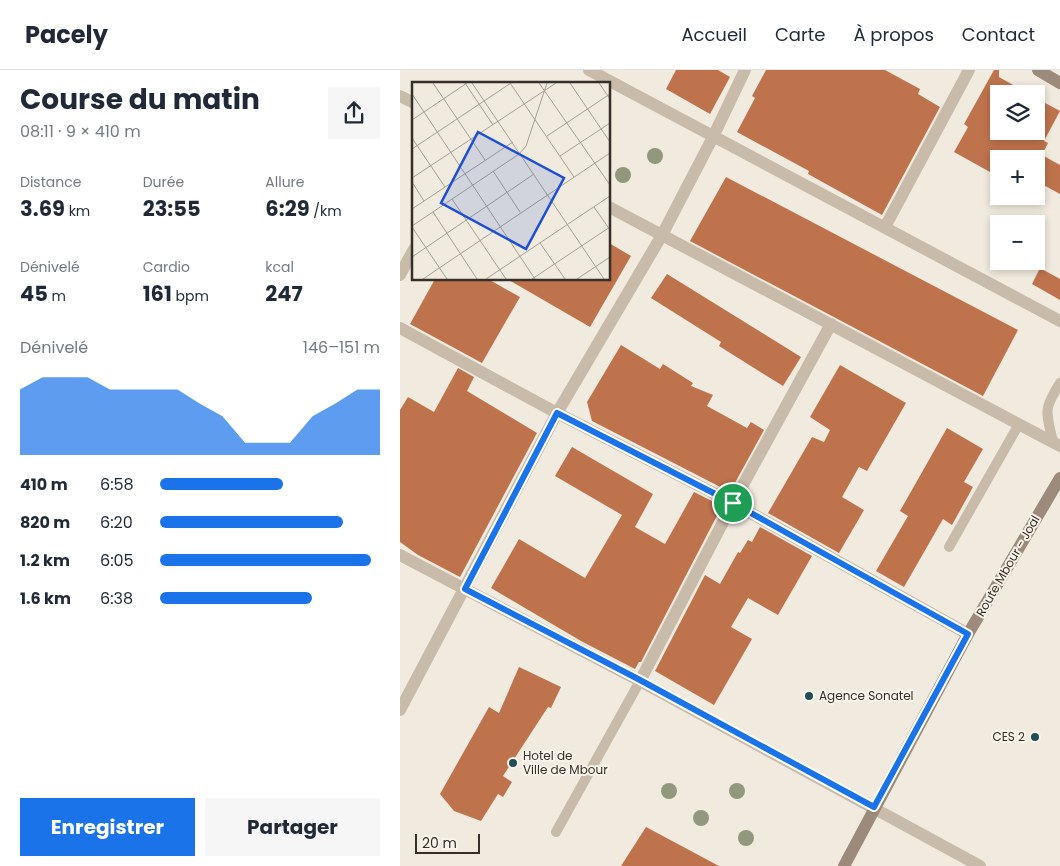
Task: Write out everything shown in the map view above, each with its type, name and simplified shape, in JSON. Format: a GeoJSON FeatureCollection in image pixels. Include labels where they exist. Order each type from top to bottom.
{"type":"FeatureCollection","features":[{"type":"Feature","properties":{"kind":"main road"},"geometry":{"type":"LineString","coordinates":[[1038,70],[1060,83]]}},
{"type":"Feature","properties":{"kind":"main road","name":"Route Mbour - Joal"},"geometry":{"type":"LineString","coordinates":[[844,866],[968,634],[1060,478]]}},
{"type":"Feature","properties":{"kind":"street"},"geometry":{"type":"LineString","coordinates":[[589,70],[1060,321]]}},
{"type":"Feature","properties":{"kind":"street"},"geometry":{"type":"LineString","coordinates":[[400,710],[557,413],[662,235],[713,137],[745,70]]}},
{"type":"Feature","properties":{"kind":"street"},"geometry":{"type":"LineString","coordinates":[[886,227],[969,70]]}},
{"type":"Feature","properties":{"kind":"street"},"geometry":{"type":"LineString","coordinates":[[400,96],[412,102]]}},
{"type":"Feature","properties":{"kind":"street"},"geometry":{"type":"LineString","coordinates":[[610,208],[1056,444]]}},
{"type":"Feature","properties":{"kind":"street"},"geometry":{"type":"LineString","coordinates":[[400,275],[412,254]]}},
{"type":"Feature","properties":{"kind":"street"},"geometry":{"type":"LineString","coordinates":[[640,680],[733,503],[831,324]]}},
{"type":"Feature","properties":{"kind":"street"},"geometry":{"type":"LineString","coordinates":[[400,328],[557,413],[733,503],[968,634]]}},
{"type":"Feature","properties":{"kind":"street"},"geometry":{"type":"LineString","coordinates":[[400,555],[640,680],[980,866]]}},
{"type":"Feature","properties":{"kind":"lane"},"geometry":{"type":"LineString","coordinates":[[1056,444],[1047,410],[1048,401],[1060,382]]}},
{"type":"Feature","properties":{"kind":"lane"},"geometry":{"type":"LineString","coordinates":[[949,547],[1019,424]]}},
{"type":"Feature","properties":{"kind":"lane"},"geometry":{"type":"LineString","coordinates":[[556,832],[640,680]]}},
{"type":"Feature","properties":{"kind":"building"},"geometry":{"type":"Polygon","coordinates":[[[676,70],[718,70],[730,77],[710,114],[666,89],[676,70]]]}},
{"type":"Feature","properties":{"kind":"building"},"geometry":{"type":"Polygon","coordinates":[[[766,70],[885,70],[920,89],[918,94],[940,107],[882,215],[808,174],[809,171],[737,132],[755,98],[752,96],[766,70]]]}},
{"type":"Feature","properties":{"kind":"building"},"geometry":{"type":"Polygon","coordinates":[[[994,70],[999,70],[999,77],[1013,85],[990,85],[990,140],[1045,140],[1048,143],[1044,150],[990,150],[990,172],[954,152],[968,127],[964,124],[994,70]]]}},
{"type":"Feature","properties":{"kind":"building"},"geometry":{"type":"Polygon","coordinates":[[[1045,103],[1060,111],[1045,139],[1045,103]]]}},
{"type":"Feature","properties":{"kind":"building"},"geometry":{"type":"Polygon","coordinates":[[[1045,157],[1060,165],[1060,194],[1045,186],[1045,157]]]}},
{"type":"Feature","properties":{"kind":"building"},"geometry":{"type":"Polygon","coordinates":[[[726,177],[1018,330],[983,396],[690,241],[726,177]]]}},
{"type":"Feature","properties":{"kind":"building"},"geometry":{"type":"Polygon","coordinates":[[[610,244],[631,256],[590,327],[509,280],[610,280],[610,244]]]}},
{"type":"Feature","properties":{"kind":"building"},"geometry":{"type":"Polygon","coordinates":[[[1039,270],[1044,270],[1060,279],[1060,300],[1032,284],[1039,270]]]}},
{"type":"Feature","properties":{"kind":"building"},"geometry":{"type":"Polygon","coordinates":[[[667,274],[801,357],[783,386],[719,346],[721,342],[651,298],[667,274]]]}},
{"type":"Feature","properties":{"kind":"building"},"geometry":{"type":"Polygon","coordinates":[[[434,280],[490,280],[520,297],[482,363],[410,324],[434,280]]]}},
{"type":"Feature","properties":{"kind":"building"},"geometry":{"type":"Polygon","coordinates":[[[621,345],[660,369],[663,364],[693,383],[691,386],[713,395],[707,406],[747,428],[751,422],[764,430],[730,492],[592,421],[587,402],[621,345]]]}},
{"type":"Feature","properties":{"kind":"building"},"geometry":{"type":"Polygon","coordinates":[[[840,365],[906,403],[867,471],[859,467],[842,497],[864,510],[839,553],[768,513],[812,437],[824,442],[830,430],[810,417],[840,365]]]}},
{"type":"Feature","properties":{"kind":"building"},"geometry":{"type":"Polygon","coordinates":[[[458,368],[474,377],[467,391],[537,433],[460,577],[418,555],[400,542],[400,410],[408,397],[434,412],[458,368]]]}},
{"type":"Feature","properties":{"kind":"building"},"geometry":{"type":"Polygon","coordinates":[[[947,428],[983,449],[964,482],[973,487],[952,525],[943,519],[904,587],[876,571],[908,516],[900,511],[947,428]]]}},
{"type":"Feature","properties":{"kind":"building"},"geometry":{"type":"Polygon","coordinates":[[[572,447],[653,494],[635,527],[665,544],[694,492],[722,506],[641,662],[639,662],[635,669],[581,641],[491,588],[519,539],[585,578],[622,515],[555,476],[572,447]]]}},
{"type":"Feature","properties":{"kind":"building"},"geometry":{"type":"Polygon","coordinates":[[[760,527],[812,556],[778,615],[748,598],[731,627],[752,639],[714,705],[655,671],[705,575],[720,584],[738,552],[740,553],[748,540],[752,542],[760,527]]]}},
{"type":"Feature","properties":{"kind":"building"},"geometry":{"type":"Polygon","coordinates":[[[519,667],[561,687],[551,708],[548,707],[503,776],[512,782],[503,797],[498,794],[481,821],[454,811],[440,794],[489,707],[499,713],[519,667]]]}},
{"type":"Feature","properties":{"kind":"building"},"geometry":{"type":"Polygon","coordinates":[[[646,827],[719,866],[621,866],[646,827]]]}},
{"type":"Feature","properties":{"kind":"place","name":"Agence Sonatel"},"geometry":{"type":"Point","coordinates":[809,696]}},
{"type":"Feature","properties":{"kind":"place","name":"CES 2"},"geometry":{"type":"Point","coordinates":[1035,737]}},
{"type":"Feature","properties":{"kind":"place","name":"Hotel de Ville de Mbour"},"geometry":{"type":"Point","coordinates":[513,763]}},
{"type":"Feature","properties":{"kind":"route"},"geometry":{"type":"LineString","coordinates":[[557,413],[733,503],[968,634],[874,807],[640,680],[465,589],[557,413]]}}]}
